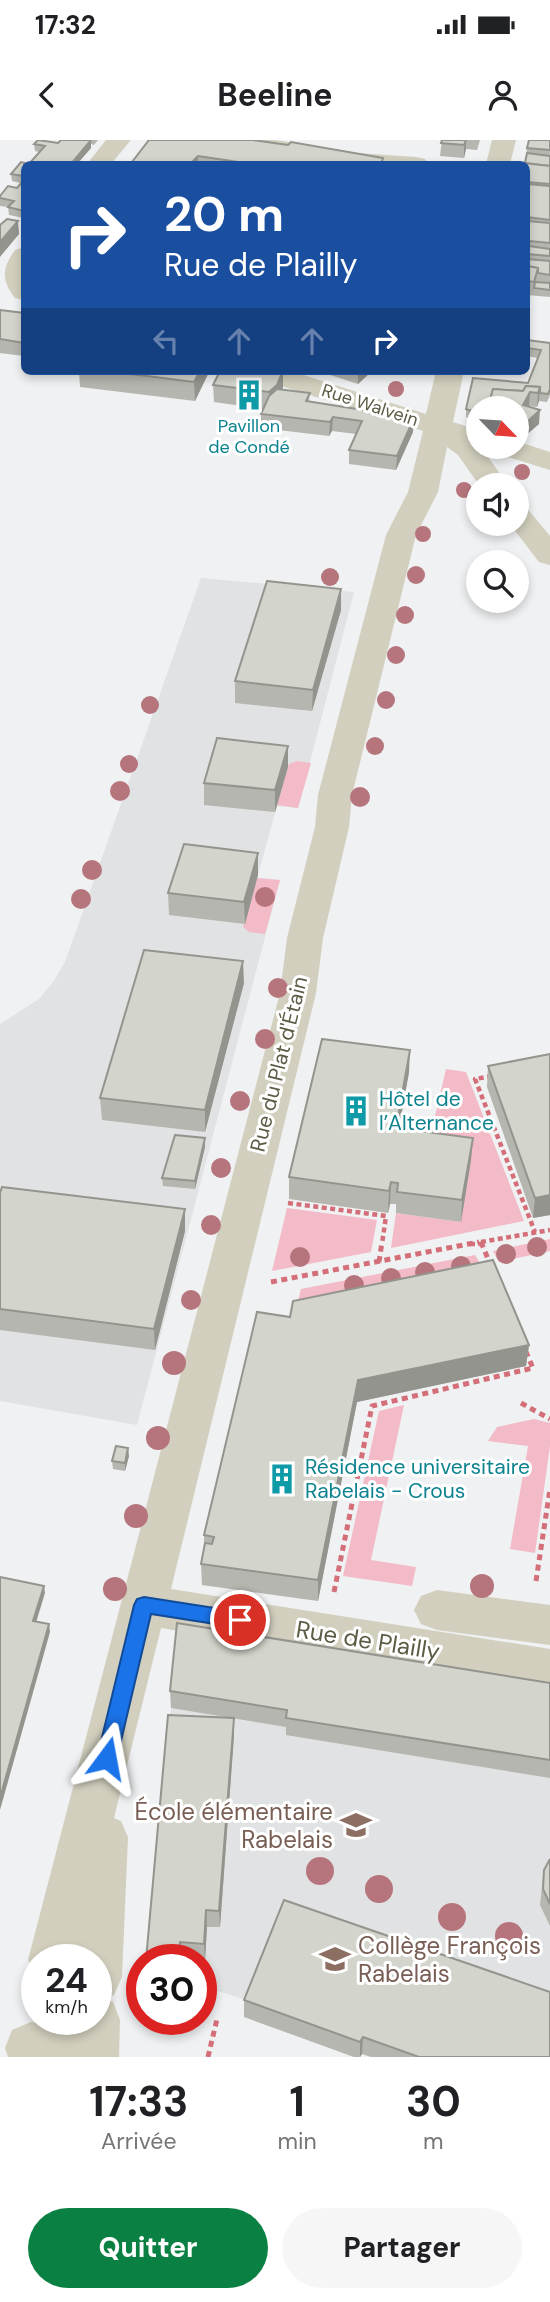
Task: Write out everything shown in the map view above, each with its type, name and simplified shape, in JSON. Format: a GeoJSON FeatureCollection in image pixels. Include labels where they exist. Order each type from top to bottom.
{"type":"FeatureCollection","features":[{"type":"Feature","properties":{"kind":"street"},"geometry":{"type":"LineString","coordinates":[[102,161],[120,140]]}},
{"type":"Feature","properties":{"kind":"street"},"geometry":{"type":"LineString","coordinates":[[228,140],[372,161]]}},
{"type":"Feature","properties":{"kind":"street"},"geometry":{"type":"LineString","coordinates":[[499,161],[504,140]]}},
{"type":"Feature","properties":{"kind":"street","name":"Rue Walvein"},"geometry":{"type":"LineString","coordinates":[[275,375],[457,432],[485,473]]}},
{"type":"Feature","properties":{"kind":"street","name":"Rue du Plat d'Étain"},"geometry":{"type":"LineString","coordinates":[[107,1758],[298,993],[305,938],[332,827],[335,795],[401,536],[457,432],[450,375]]}},
{"type":"Feature","properties":{"kind":"street"},"geometry":{"type":"LineString","coordinates":[[529,454],[550,461]]}},
{"type":"Feature","properties":{"kind":"street"},"geometry":{"type":"LineString","coordinates":[[529,529],[550,556]]}},
{"type":"Feature","properties":{"kind":"street","name":"Rue de Plailly"},"geometry":{"type":"LineString","coordinates":[[144,1605],[550,1670]]}},
{"type":"Feature","properties":{"kind":"street"},"geometry":{"type":"LineString","coordinates":[[438,1610],[550,1625]]}},
{"type":"Feature","properties":{"kind":"street"},"geometry":{"type":"LineString","coordinates":[[58,1944],[107,1758]]}},
{"type":"Feature","properties":{"kind":"street"},"geometry":{"type":"LineString","coordinates":[[98,1944],[107,1758]]}},
{"type":"Feature","properties":{"kind":"street"},"geometry":{"type":"LineString","coordinates":[[92,2057],[93,2035]]}},
{"type":"Feature","properties":{"kind":"street"},"geometry":{"type":"LineString","coordinates":[[33,2041],[80,2057]]}},
{"type":"Feature","properties":{"kind":"path"},"geometry":{"type":"LineString","coordinates":[[500,1074],[475,1079],[535,1232]]}},
{"type":"Feature","properties":{"kind":"path"},"geometry":{"type":"LineString","coordinates":[[276,1202],[387,1216],[379,1262]]}},
{"type":"Feature","properties":{"kind":"path"},"geometry":{"type":"LineString","coordinates":[[269,1283],[550,1230]]}},
{"type":"Feature","properties":{"kind":"path"},"geometry":{"type":"LineString","coordinates":[[481,1242],[491,1267]]}},
{"type":"Feature","properties":{"kind":"path"},"geometry":{"type":"LineString","coordinates":[[332,1600],[372,1406],[533,1368],[522,1343]]}},
{"type":"Feature","properties":{"kind":"path"},"geometry":{"type":"LineString","coordinates":[[521,1403],[550,1419]]}},
{"type":"Feature","properties":{"kind":"path"},"geometry":{"type":"LineString","coordinates":[[497,1617],[504,1589],[537,1581],[550,1489]]}},
{"type":"Feature","properties":{"kind":"path"},"geometry":{"type":"LineString","coordinates":[[208,2057],[213,2035]]}},
{"type":"Feature","properties":{"kind":"shaded area"},"geometry":{"type":"Polygon","coordinates":[[[201,578],[354,592],[298,808],[277,806],[258,875],[258,878],[280,880],[137,1425],[0,1401],[0,1024],[39,999],[65,962],[201,578]]]}},
{"type":"Feature","properties":{"kind":"shaded area"},"geometry":{"type":"Polygon","coordinates":[[[297,761],[311,763],[298,808],[277,805],[289,764],[297,761]]]}},
{"type":"Feature","properties":{"kind":"shaded area"},"geometry":{"type":"Polygon","coordinates":[[[257,878],[280,880],[265,934],[249,932],[243,927],[257,878]]]}},
{"type":"Feature","properties":{"kind":"shaded area"},"geometry":{"type":"Polygon","coordinates":[[[446,1069],[466,1072],[524,1221],[391,1248],[396,1213],[461,1222],[426,1154],[446,1069]]]}},
{"type":"Feature","properties":{"kind":"shaded area"},"geometry":{"type":"Polygon","coordinates":[[[287,1208],[377,1220],[371,1252],[272,1271],[287,1208]]]}},
{"type":"Feature","properties":{"kind":"shaded area"},"geometry":{"type":"Polygon","coordinates":[[[550,1239],[550,1251],[499,1262],[493,1251],[550,1239]]]}},
{"type":"Feature","properties":{"kind":"shaded area"},"geometry":{"type":"Polygon","coordinates":[[[475,1255],[491,1282],[293,1322],[301,1289],[475,1255]]]}},
{"type":"Feature","properties":{"kind":"shaded area"},"geometry":{"type":"Polygon","coordinates":[[[404,1405],[371,1560],[416,1567],[412,1586],[343,1576],[379,1411],[404,1405]]]}},
{"type":"Feature","properties":{"kind":"shaded area"},"geometry":{"type":"Polygon","coordinates":[[[534,1419],[550,1423],[550,1446],[535,1553],[510,1549],[528,1446],[488,1441],[497,1427],[534,1419]]]}},
{"type":"Feature","properties":{"kind":"shaded area","name":"École élémentaire Rabelais"},"geometry":{"type":"Polygon","coordinates":[[[177,1640],[550,1700],[550,2057],[371,2057],[362,2054],[360,2057],[354,2057],[244,2017],[250,2001],[217,1991],[217,1944],[150,1944],[177,1640]]]}},
{"type":"Feature","properties":{"kind":"building"},"geometry":{"type":"Polygon","coordinates":[[[38,140],[58,143],[61,140],[91,140],[74,161],[32,161],[45,146],[34,144],[38,140]]]}},
{"type":"Feature","properties":{"kind":"building"},"geometry":{"type":"Polygon","coordinates":[[[149,140],[253,140],[288,145],[291,142],[383,158],[382,161],[232,161],[198,156],[193,161],[133,161],[149,140]]]}},
{"type":"Feature","properties":{"kind":"building"},"geometry":{"type":"Polygon","coordinates":[[[442,140],[466,140],[464,145],[441,143],[442,140]]]}},
{"type":"Feature","properties":{"kind":"building"},"geometry":{"type":"Polygon","coordinates":[[[529,140],[550,140],[550,150],[527,148],[529,140]]]}},
{"type":"Feature","properties":{"kind":"building"},"geometry":{"type":"Polygon","coordinates":[[[527,153],[550,156],[550,166],[530,164],[530,161],[525,161],[527,153]]]}},
{"type":"Feature","properties":{"kind":"building"},"geometry":{"type":"Polygon","coordinates":[[[21,162],[21,176],[11,174],[21,162]]]}},
{"type":"Feature","properties":{"kind":"building"},"geometry":{"type":"Polygon","coordinates":[[[530,164],[550,166],[550,184],[530,182],[530,164]]]}},
{"type":"Feature","properties":{"kind":"building"},"geometry":{"type":"Polygon","coordinates":[[[21,183],[21,210],[8,207],[14,201],[0,198],[8,186],[17,188],[21,183]]]}},
{"type":"Feature","properties":{"kind":"building"},"geometry":{"type":"Polygon","coordinates":[[[530,184],[550,186],[550,220],[530,217],[530,184]]]}},
{"type":"Feature","properties":{"kind":"building"},"geometry":{"type":"Polygon","coordinates":[[[7,219],[18,221],[0,242],[0,225],[7,219]]]}},
{"type":"Feature","properties":{"kind":"building"},"geometry":{"type":"Polygon","coordinates":[[[530,221],[550,223],[550,243],[530,241],[530,221]]]}},
{"type":"Feature","properties":{"kind":"building"},"geometry":{"type":"Polygon","coordinates":[[[530,246],[550,249],[550,256],[530,254],[530,246]]]}},
{"type":"Feature","properties":{"kind":"building"},"geometry":{"type":"Polygon","coordinates":[[[530,259],[550,261],[550,275],[538,273],[538,268],[530,267],[530,259]]]}},
{"type":"Feature","properties":{"kind":"building"},"geometry":{"type":"Polygon","coordinates":[[[530,267],[538,268],[534,282],[530,281],[530,267]]]}},
{"type":"Feature","properties":{"kind":"building"},"geometry":{"type":"Polygon","coordinates":[[[535,282],[550,283],[550,290],[534,288],[535,282]]]}},
{"type":"Feature","properties":{"kind":"building"},"geometry":{"type":"Polygon","coordinates":[[[0,310],[21,313],[21,342],[0,339],[0,310]]]}},
{"type":"Feature","properties":{"kind":"building"},"geometry":{"type":"Polygon","coordinates":[[[530,340],[550,343],[548,394],[540,393],[540,387],[526,386],[523,391],[493,389],[491,396],[469,396],[473,378],[528,383],[541,350],[530,348],[530,340]]]}},
{"type":"Feature","properties":{"kind":"building"},"geometry":{"type":"Polygon","coordinates":[[[139,375],[198,375],[194,382],[139,375]]]}},
{"type":"Feature","properties":{"kind":"building"},"geometry":{"type":"Polygon","coordinates":[[[218,375],[281,375],[277,385],[269,392],[213,385],[218,375]]]}},
{"type":"Feature","properties":{"kind":"building"},"geometry":{"type":"Polygon","coordinates":[[[526,386],[540,387],[538,393],[530,392],[528,396],[491,396],[493,389],[523,391],[526,386]]]}},
{"type":"Feature","properties":{"kind":"building"},"geometry":{"type":"Polygon","coordinates":[[[277,389],[310,393],[306,401],[414,418],[397,456],[349,450],[362,421],[333,417],[330,422],[261,414],[269,396],[277,389]]]}},
{"type":"Feature","properties":{"kind":"building"},"geometry":{"type":"Polygon","coordinates":[[[529,407],[540,410],[529,420],[529,407]]]}},
{"type":"Feature","properties":{"kind":"building"},"geometry":{"type":"Polygon","coordinates":[[[267,581],[341,589],[313,690],[235,681],[267,581]]]}},
{"type":"Feature","properties":{"kind":"building"},"geometry":{"type":"Polygon","coordinates":[[[217,738],[288,746],[275,790],[204,783],[217,738]]]}},
{"type":"Feature","properties":{"kind":"building"},"geometry":{"type":"Polygon","coordinates":[[[184,844],[258,853],[244,902],[168,893],[184,844]]]}},
{"type":"Feature","properties":{"kind":"building"},"geometry":{"type":"Polygon","coordinates":[[[144,950],[243,961],[205,1110],[100,1098],[144,950]]]}},
{"type":"Feature","properties":{"kind":"building","name":"Hôtel de l’Alternance"},"geometry":{"type":"Polygon","coordinates":[[[322,1039],[410,1050],[396,1128],[473,1138],[462,1200],[397,1192],[398,1183],[391,1182],[389,1191],[289,1177],[322,1039]]]}},
{"type":"Feature","properties":{"kind":"building"},"geometry":{"type":"Polygon","coordinates":[[[550,1054],[550,1195],[535,1198],[488,1066],[550,1054]]]}},
{"type":"Feature","properties":{"kind":"building"},"geometry":{"type":"Polygon","coordinates":[[[175,1135],[205,1138],[195,1181],[162,1178],[175,1135]]]}},
{"type":"Feature","properties":{"kind":"building"},"geometry":{"type":"Polygon","coordinates":[[[2,1187],[185,1209],[154,1329],[0,1309],[2,1187]]]}},
{"type":"Feature","properties":{"kind":"building","name":"Résidence universitaire Rabelais - Crous"},"geometry":{"type":"Polygon","coordinates":[[[493,1260],[529,1345],[358,1380],[318,1580],[201,1564],[205,1543],[212,1544],[214,1537],[204,1535],[257,1312],[290,1317],[293,1301],[493,1260]]]}},
{"type":"Feature","properties":{"kind":"building"},"geometry":{"type":"Polygon","coordinates":[[[116,1446],[128,1448],[125,1463],[112,1461],[116,1446]]]}},
{"type":"Feature","properties":{"kind":"building"},"geometry":{"type":"Polygon","coordinates":[[[0,1577],[44,1586],[33,1621],[49,1624],[0,1798],[0,1577]]]}},
{"type":"Feature","properties":{"kind":"building"},"geometry":{"type":"Polygon","coordinates":[[[177,1623],[550,1683],[550,1760],[286,1718],[287,1710],[170,1691],[177,1623]]]}},
{"type":"Feature","properties":{"kind":"building"},"geometry":{"type":"Polygon","coordinates":[[[168,1715],[234,1718],[219,1911],[206,1910],[204,1944],[147,1944],[168,1715]]]}},
{"type":"Feature","properties":{"kind":"building"},"geometry":{"type":"Polygon","coordinates":[[[550,1859],[550,1904],[543,1889],[544,1870],[550,1859]]]}},
{"type":"Feature","properties":{"kind":"building","name":"Collège François Rabelais"},"geometry":{"type":"Polygon","coordinates":[[[284,1900],[550,1992],[550,2057],[419,2057],[363,2037],[360,2042],[244,2000],[284,1900]]]}},
{"type":"Feature","properties":{"kind":"place","name":"Pavillon de Condé"},"geometry":{"type":"Point","coordinates":[249,395]}},
{"type":"Feature","properties":{"kind":"place","name":"Hôtel de l’Alternance"},"geometry":{"type":"Point","coordinates":[356,1111]}},
{"type":"Feature","properties":{"kind":"place","name":"Résidence universitaire Rabelais - Crous"},"geometry":{"type":"Point","coordinates":[282,1479]}},
{"type":"Feature","properties":{"kind":"place","name":"École élémentaire Rabelais"},"geometry":{"type":"Point","coordinates":[356,1825]}},
{"type":"Feature","properties":{"kind":"place","name":"Collège François Rabelais"},"geometry":{"type":"Point","coordinates":[335,1959]}},
{"type":"Feature","properties":{"kind":"route"},"geometry":{"type":"LineString","coordinates":[[107,1758],[144,1605],[240,1620]]}}]}
